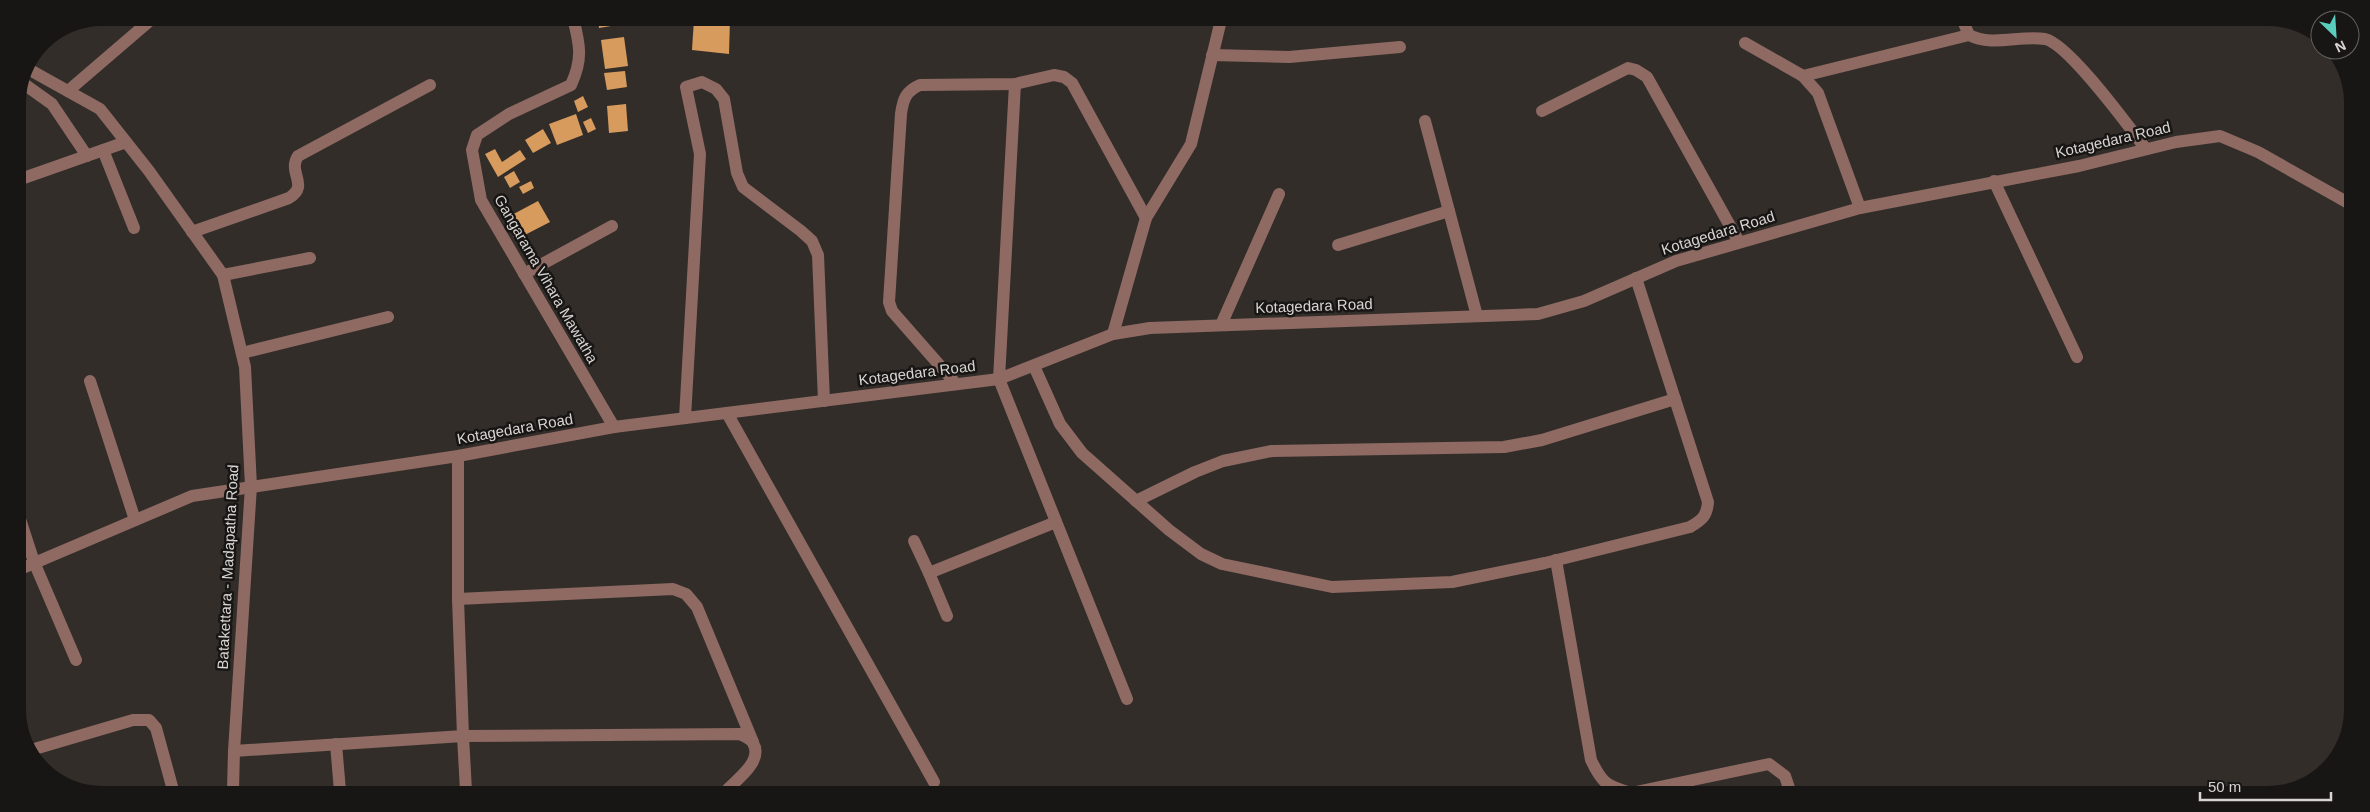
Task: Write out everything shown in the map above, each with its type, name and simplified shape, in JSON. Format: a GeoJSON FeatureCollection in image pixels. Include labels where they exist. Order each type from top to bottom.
{"type":"FeatureCollection","features":[{"type":"Feature","properties":{"kind":"street"},"geometry":{"type":"LineString","coordinates":[[68,91],[144,26]]}},
{"type":"Feature","properties":{"kind":"street","name":"Gangarama Vihara Mawatha"},"geometry":{"type":"LineString","coordinates":[[575,26],[580,47],[578,69],[571,85],[509,114],[477,135],[472,150],[481,200],[614,427]]}},
{"type":"Feature","properties":{"kind":"street"},"geometry":{"type":"LineString","coordinates":[[1113,334],[1146,218],[1191,144],[1219,26]]}},
{"type":"Feature","properties":{"kind":"street"},"geometry":{"type":"LineString","coordinates":[[1965,26],[1969,35],[1977,40],[2031,37],[2048,40],[2089,76],[2146,149]]}},
{"type":"Feature","properties":{"kind":"street"},"geometry":{"type":"LineString","coordinates":[[1802,76],[1969,35]]}},
{"type":"Feature","properties":{"kind":"street"},"geometry":{"type":"LineString","coordinates":[[1745,43],[1802,76],[1818,93],[1860,208]]}},
{"type":"Feature","properties":{"kind":"street"},"geometry":{"type":"LineString","coordinates":[[1212,55],[1289,56],[1400,48]]}},
{"type":"Feature","properties":{"kind":"street"},"geometry":{"type":"LineString","coordinates":[[1542,112],[1628,68],[1642,73],[1739,242]]}},
{"type":"Feature","properties":{"kind":"street","name":"Batakettara - Madapatha Road"},"geometry":{"type":"LineString","coordinates":[[33,72],[100,109],[223,275],[245,367],[252,486],[233,786]]}},
{"type":"Feature","properties":{"kind":"street"},"geometry":{"type":"LineString","coordinates":[[956,384],[892,311],[889,302],[901,114],[904,98],[911,89],[920,85],[1015,84],[1054,75],[1064,77],[1072,83],[1146,218]]}},
{"type":"Feature","properties":{"kind":"street"},"geometry":{"type":"LineString","coordinates":[[685,418],[700,154],[686,87],[702,82],[716,89],[724,99],[737,173],[743,187],[812,240],[818,255],[824,401]]}},
{"type":"Feature","properties":{"kind":"street"},"geometry":{"type":"LineString","coordinates":[[192,232],[289,198],[296,193],[299,186],[294,168],[298,156],[430,84]]}},
{"type":"Feature","properties":{"kind":"street"},"geometry":{"type":"LineString","coordinates":[[1015,84],[999,379],[1126,699]]}},
{"type":"Feature","properties":{"kind":"street"},"geometry":{"type":"LineString","coordinates":[[28,87],[52,104],[87,156]]}},
{"type":"Feature","properties":{"kind":"street"},"geometry":{"type":"LineString","coordinates":[[1426,121],[1477,316]]}},
{"type":"Feature","properties":{"kind":"street","name":"Kotagedara Road"},"geometry":{"type":"LineString","coordinates":[[26,566],[192,496],[458,456],[614,427],[999,379],[1113,334],[1150,328],[1538,314],[1584,301],[1676,260],[1860,208],[2079,166],[2176,142],[2220,136],[2258,152],[2344,200]]}},
{"type":"Feature","properties":{"kind":"street"},"geometry":{"type":"LineString","coordinates":[[26,177],[126,142]]}},
{"type":"Feature","properties":{"kind":"street"},"geometry":{"type":"LineString","coordinates":[[103,150],[134,228]]}},
{"type":"Feature","properties":{"kind":"street"},"geometry":{"type":"LineString","coordinates":[[1994,181],[2077,357]]}},
{"type":"Feature","properties":{"kind":"street"},"geometry":{"type":"LineString","coordinates":[[1221,325],[1279,194]]}},
{"type":"Feature","properties":{"kind":"street"},"geometry":{"type":"LineString","coordinates":[[1338,245],[1449,211]]}},
{"type":"Feature","properties":{"kind":"street"},"geometry":{"type":"LineString","coordinates":[[524,274],[612,226]]}},
{"type":"Feature","properties":{"kind":"street"},"geometry":{"type":"LineString","coordinates":[[223,275],[310,258]]}},
{"type":"Feature","properties":{"kind":"street"},"geometry":{"type":"LineString","coordinates":[[1034,366],[1060,424],[1082,453],[1169,530],[1195,549],[1222,564],[1332,587],[1452,582],[1556,560],[1690,527],[1703,519],[1708,510],[1708,502],[1636,278]]}},
{"type":"Feature","properties":{"kind":"street"},"geometry":{"type":"LineString","coordinates":[[242,353],[388,318]]}},
{"type":"Feature","properties":{"kind":"street"},"geometry":{"type":"LineString","coordinates":[[90,381],[135,520]]}},
{"type":"Feature","properties":{"kind":"street"},"geometry":{"type":"LineString","coordinates":[[1136,501],[1223,461],[1272,452],[1504,447],[1542,440],[1675,399]]}},
{"type":"Feature","properties":{"kind":"street"},"geometry":{"type":"LineString","coordinates":[[726,413],[934,782]]}},
{"type":"Feature","properties":{"kind":"street"},"geometry":{"type":"LineString","coordinates":[[458,456],[458,599],[466,786]]}},
{"type":"Feature","properties":{"kind":"street"},"geometry":{"type":"LineString","coordinates":[[929,573],[1056,522]]}},
{"type":"Feature","properties":{"kind":"street"},"geometry":{"type":"LineString","coordinates":[[26,538],[34,562],[76,660]]}},
{"type":"Feature","properties":{"kind":"street"},"geometry":{"type":"LineString","coordinates":[[914,541],[947,616]]}},
{"type":"Feature","properties":{"kind":"street"},"geometry":{"type":"LineString","coordinates":[[1556,560],[1590,760],[1600,778],[1610,786]]}},
{"type":"Feature","properties":{"kind":"street"},"geometry":{"type":"LineString","coordinates":[[458,599],[673,589],[686,594],[698,607],[756,751],[753,763],[731,786]]}},
{"type":"Feature","properties":{"kind":"street"},"geometry":{"type":"LineString","coordinates":[[36,748],[133,720],[149,720],[156,728],[173,786]]}},
{"type":"Feature","properties":{"kind":"street"},"geometry":{"type":"LineString","coordinates":[[234,751],[463,736],[740,734],[753,742]]}},
{"type":"Feature","properties":{"kind":"street"},"geometry":{"type":"LineString","coordinates":[[336,744],[340,786]]}},
{"type":"Feature","properties":{"kind":"street"},"geometry":{"type":"LineString","coordinates":[[1664,786],[1769,764],[1785,776],[1789,786]]}},
{"type":"Feature","properties":{"kind":"building"},"geometry":{"type":"Polygon","coordinates":[[[694,26],[730,26],[729,54],[692,50],[694,26]]]}},
{"type":"Feature","properties":{"kind":"building"},"geometry":{"type":"Polygon","coordinates":[[[624,37],[628,66],[605,69],[601,40],[624,37]]]}},
{"type":"Feature","properties":{"kind":"building"},"geometry":{"type":"Polygon","coordinates":[[[625,71],[627,87],[607,90],[604,73],[625,71]]]}},
{"type":"Feature","properties":{"kind":"building"},"geometry":{"type":"Polygon","coordinates":[[[583,96],[588,107],[578,112],[574,101],[583,96]]]}},
{"type":"Feature","properties":{"kind":"building"},"geometry":{"type":"Polygon","coordinates":[[[626,104],[628,131],[609,133],[607,106],[626,104]]]}},
{"type":"Feature","properties":{"kind":"building"},"geometry":{"type":"Polygon","coordinates":[[[576,114],[583,135],[557,145],[549,124],[576,114]]]}},
{"type":"Feature","properties":{"kind":"building"},"geometry":{"type":"Polygon","coordinates":[[[591,118],[596,129],[588,133],[583,122],[591,118]]]}},
{"type":"Feature","properties":{"kind":"building"},"geometry":{"type":"Polygon","coordinates":[[[543,129],[551,143],[533,153],[525,140],[543,129]]]}},
{"type":"Feature","properties":{"kind":"building"},"geometry":{"type":"Polygon","coordinates":[[[495,149],[502,162],[520,150],[526,159],[498,177],[485,154],[495,149]]]}},
{"type":"Feature","properties":{"kind":"building"},"geometry":{"type":"Polygon","coordinates":[[[514,171],[520,182],[510,188],[504,177],[514,171]]]}},
{"type":"Feature","properties":{"kind":"building"},"geometry":{"type":"Polygon","coordinates":[[[531,181],[534,188],[523,194],[519,187],[531,181]]]}},
{"type":"Feature","properties":{"kind":"building"},"geometry":{"type":"Polygon","coordinates":[[[538,201],[550,222],[515,240],[504,219],[538,201]]]}}]}
